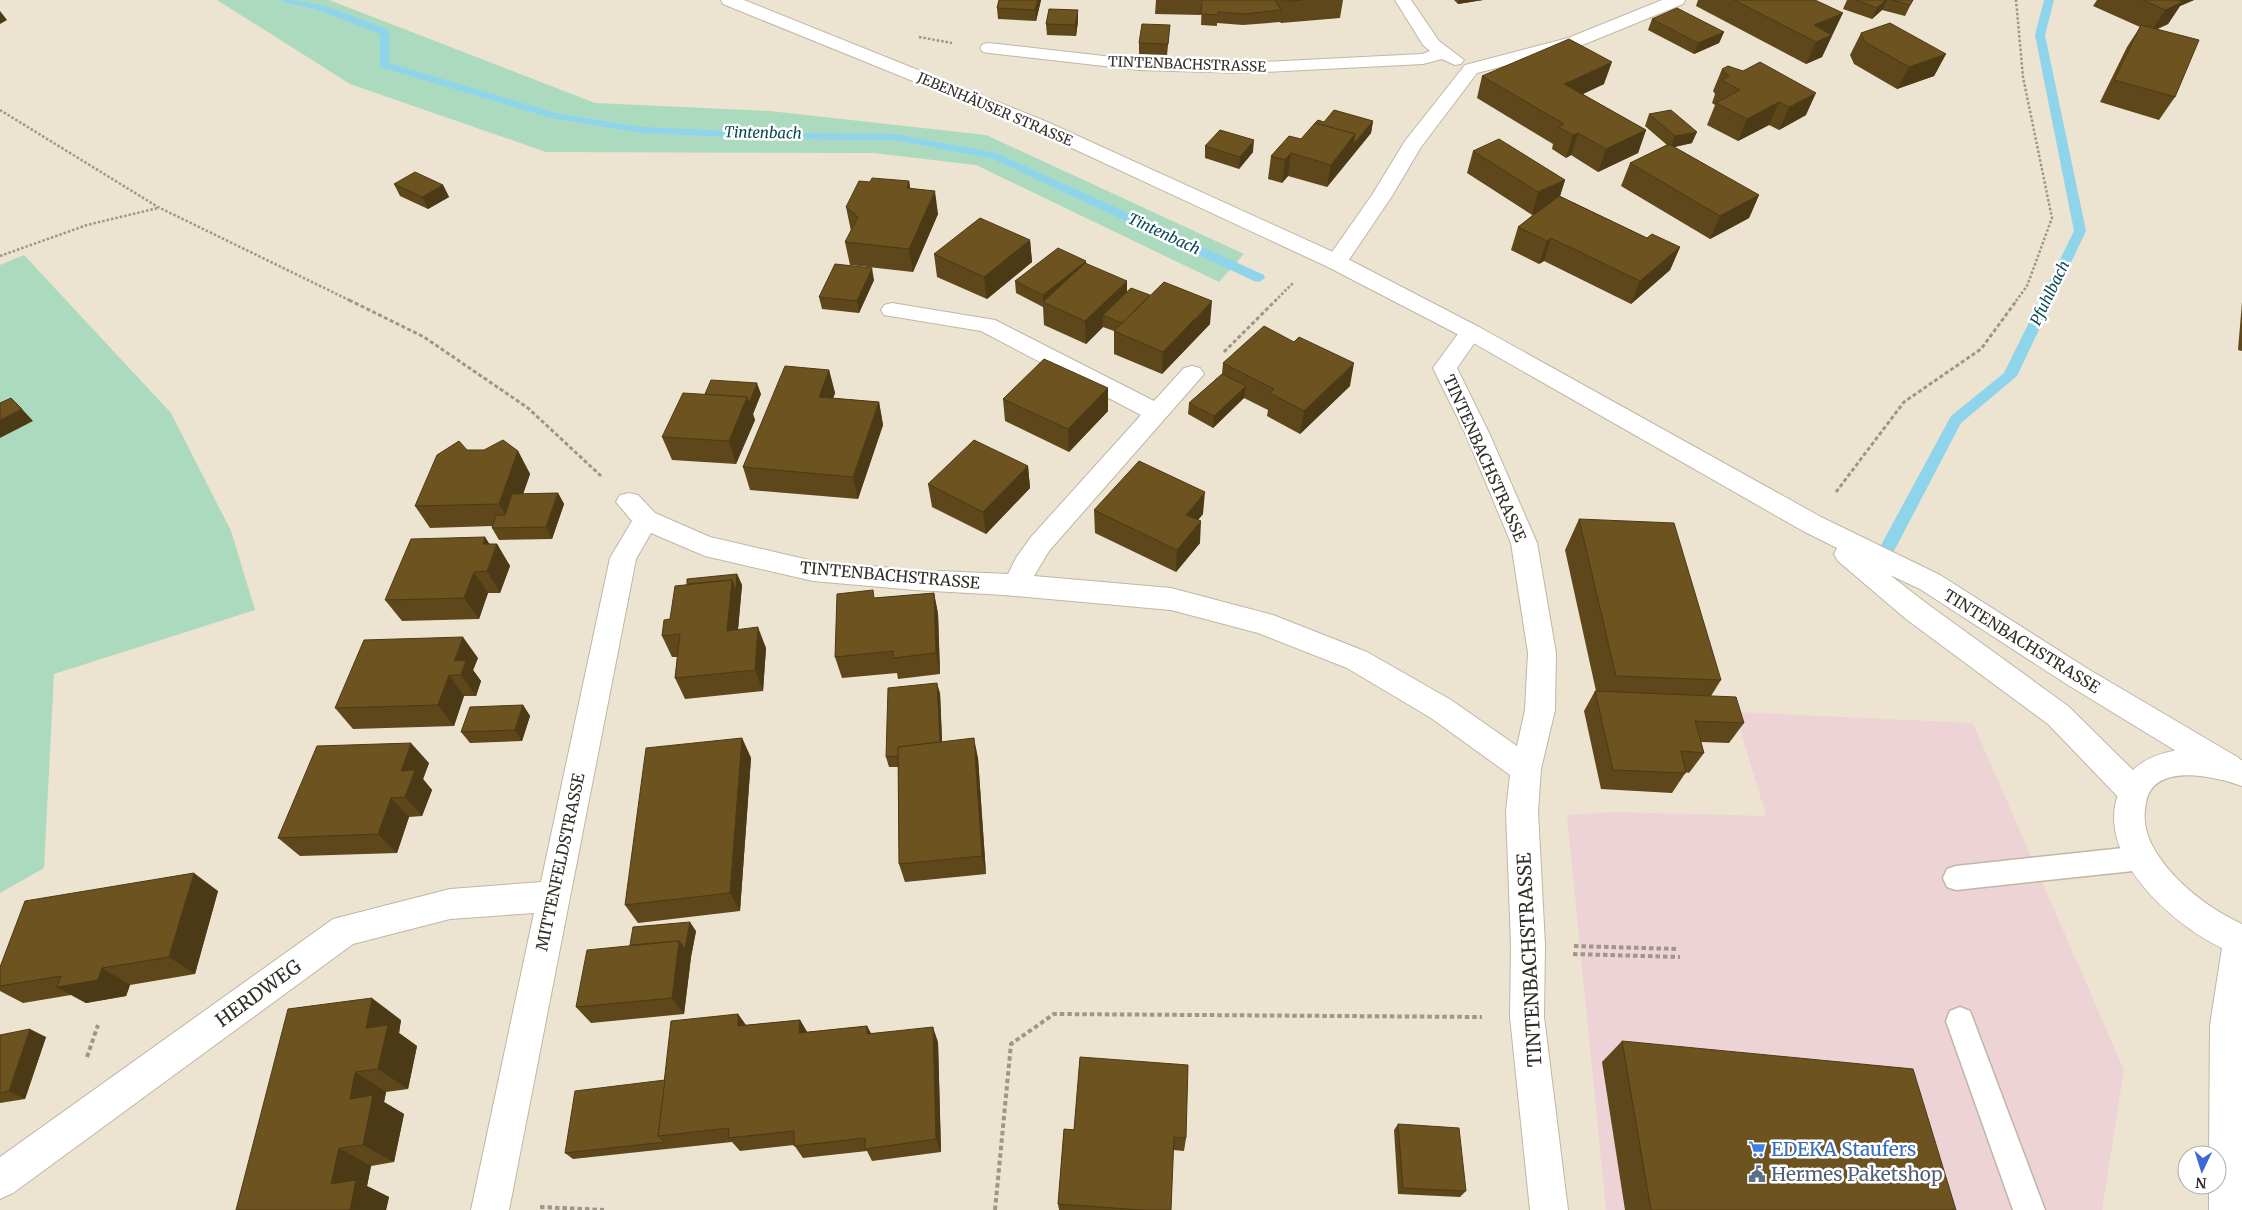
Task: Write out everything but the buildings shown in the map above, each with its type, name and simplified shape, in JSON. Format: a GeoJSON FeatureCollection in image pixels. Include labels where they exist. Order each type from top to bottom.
{"type":"FeatureCollection","features":[{"type":"Feature","properties":{"kind":"street","name":"JEBENHÄUSER STRASSE"},"geometry":{"type":"LineString","coordinates":[[728,0],[1038,125],[1257,226]]}},
{"type":"Feature","properties":{"kind":"street"},"geometry":{"type":"LineString","coordinates":[[1403,0],[1432,45],[1471,70]]}},
{"type":"Feature","properties":{"kind":"street"},"geometry":{"type":"LineString","coordinates":[[1329,258],[1382,196],[1412,145],[1471,70],[1574,42],[1677,0]]}},
{"type":"Feature","properties":{"kind":"street","name":"TINTENBACHSTRASSE"},"geometry":{"type":"LineString","coordinates":[[989,48],[1139,65],[1244,68],[1423,58],[1444,53]]}},
{"type":"Feature","properties":{"kind":"street","name":"TINTENBACHSTRASSE"},"geometry":{"type":"LineString","coordinates":[[1257,226],[1329,258],[1471,332],[1812,524],[1930,582],[2078,677],[2235,770]]}},
{"type":"Feature","properties":{"kind":"street"},"geometry":{"type":"LineString","coordinates":[[892,310],[987,325],[1156,413]]}},
{"type":"Feature","properties":{"kind":"street","name":"TINTENBACHSTRASSE"},"geometry":{"type":"LineString","coordinates":[[1471,332],[1445,368],[1478,435],[1524,543],[1542,653],[1540,710],[1526,769],[1522,811],[1528,949],[1528,1017],[1549,1210]]}},
{"type":"Feature","properties":{"kind":"street"},"geometry":{"type":"LineString","coordinates":[[1017,585],[1025,565],[1040,544],[1192,374]]}},
{"type":"Feature","properties":{"kind":"street","name":"TINTENBACHSTRASSE"},"geometry":{"type":"LineString","coordinates":[[637,511],[705,546],[813,571],[915,580],[1017,585],[1171,599],[1263,623],[1357,660],[1441,709],[1526,769]]}},
{"type":"Feature","properties":{"kind":"street","name":"MITTENFELDSTRASSE"},"geometry":{"type":"LineString","coordinates":[[490,1207],[623,558],[637,511]]}},
{"type":"Feature","properties":{"kind":"street","name":"TINTENBACHSTRASSE"},"geometry":{"type":"LineString","coordinates":[[1812,524],[1916,611],[2058,715],[2132,791]]}},
{"type":"Feature","properties":{"kind":"street"},"geometry":{"type":"LineString","coordinates":[[2228,1210],[2227,1025],[2241,941],[2200,918],[2166,889],[2142,858],[2131,833],[2128,810],[2132,791],[2146,775],[2167,764],[2196,762],[2235,770]]}},
{"type":"Feature","properties":{"kind":"street","name":"HERDWEG"},"geometry":{"type":"LineString","coordinates":[[0,1180],[345,930],[450,904],[553,896]]}},
{"type":"Feature","properties":{"kind":"lane"},"geometry":{"type":"LineString","coordinates":[[1956,878],[2142,858]]}},
{"type":"Feature","properties":{"kind":"lane"},"geometry":{"type":"LineString","coordinates":[[1960,1021],[2029,1210]]}},
{"type":"Feature","properties":{"kind":"path"},"geometry":{"type":"LineString","coordinates":[[1812,524],[1904,402],[1981,349],[2027,286],[2052,218],[2023,78],[2016,0]]}},
{"type":"Feature","properties":{"kind":"path"},"geometry":{"type":"LineString","coordinates":[[0,110],[158,208],[424,337],[528,408],[637,511]]}},
{"type":"Feature","properties":{"kind":"path"},"geometry":{"type":"LineString","coordinates":[[0,256],[87,225],[158,208]]}},
{"type":"Feature","properties":{"kind":"path"},"geometry":{"type":"LineString","coordinates":[[1192,374],[1204,372],[1329,258]]}},
{"type":"Feature","properties":{"kind":"path"},"geometry":{"type":"LineString","coordinates":[[1528,949],[1678,949]]}},
{"type":"Feature","properties":{"kind":"path"},"geometry":{"type":"LineString","coordinates":[[1528,949],[1680,957]]}},
{"type":"Feature","properties":{"kind":"path"},"geometry":{"type":"LineString","coordinates":[[995,1210],[1011,1044],[1054,1014],[1528,1017]]}},
{"type":"Feature","properties":{"kind":"path"},"geometry":{"type":"LineString","coordinates":[[490,1207],[604,1210]]}},
{"type":"Feature","properties":{"kind":"shaded area"},"geometry":{"type":"Polygon","coordinates":[[[1735,712],[1973,723],[2124,1070],[2102,1210],[1606,1210],[1567,815],[1613,812],[1766,816],[1735,712]]]}},
{"type":"Feature","properties":{"kind":"green space"},"geometry":{"type":"Polygon","coordinates":[[[217,0],[329,0],[595,103],[770,111],[986,135],[1244,254],[1219,282],[976,165],[873,153],[546,152],[350,84],[217,0]]]}},
{"type":"Feature","properties":{"kind":"green space"},"geometry":{"type":"Polygon","coordinates":[[[24,255],[171,413],[231,531],[255,610],[54,674],[44,868],[0,893],[0,265],[24,255]]]}},
{"type":"Feature","properties":{"kind":"waterway","name":"Tintenbach"},"geometry":{"type":"LineString","coordinates":[[287,0],[318,7],[385,32],[384,65],[555,116],[641,130],[778,136],[895,137],[996,156],[1259,278]]}},
{"type":"Feature","properties":{"kind":"waterway","name":"Pfuhlbach"},"geometry":{"type":"LineString","coordinates":[[1888,547],[1956,420],[2010,376],[2080,231],[2040,35],[2049,0]]}},
{"type":"Feature","properties":{"kind":"place","name":"EDEKA Staufers"},"geometry":{"type":"Point","coordinates":[1757,1149]}},
{"type":"Feature","properties":{"kind":"place","name":"Hermes Paketshop"},"geometry":{"type":"Point","coordinates":[1757,1174]}}]}
